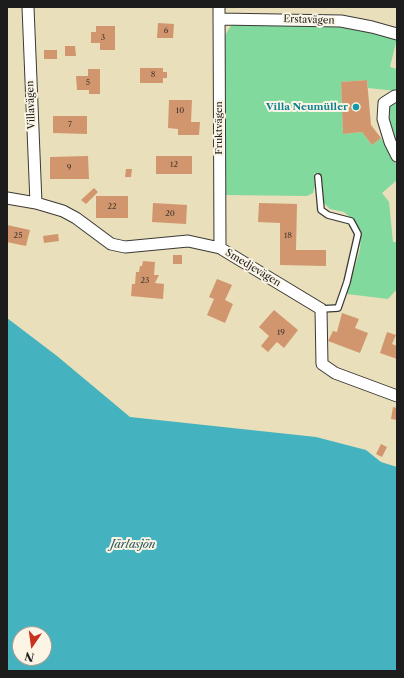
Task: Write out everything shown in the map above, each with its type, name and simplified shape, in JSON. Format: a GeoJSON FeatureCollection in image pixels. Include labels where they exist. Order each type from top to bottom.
{"type":"FeatureCollection","features":[{"type":"Feature","properties":{"kind":"street","name":"Villavägen"},"geometry":{"type":"LineString","coordinates":[[28,7],[36,203]]}},
{"type":"Feature","properties":{"kind":"street","name":"Fruktvägen"},"geometry":{"type":"LineString","coordinates":[[219,7],[220,248]]}},
{"type":"Feature","properties":{"kind":"street","name":"Erstavägen"},"geometry":{"type":"LineString","coordinates":[[219,19],[341,21],[397,34]]}},
{"type":"Feature","properties":{"kind":"street"},"geometry":{"type":"LineString","coordinates":[[397,96],[384,103],[382,118],[390,142],[397,156]]}},
{"type":"Feature","properties":{"kind":"street","name":"Smedjevägen"},"geometry":{"type":"LineString","coordinates":[[7,198],[36,203],[63,211],[76,218],[111,244],[125,247],[188,241],[220,248],[321,309]]}},
{"type":"Feature","properties":{"kind":"street"},"geometry":{"type":"LineString","coordinates":[[321,309],[322,364],[335,373],[397,396]]}},
{"type":"Feature","properties":{"kind":"lane"},"geometry":{"type":"LineString","coordinates":[[318,177],[321,210],[328,215],[350,221],[358,234],[347,282],[338,308],[321,309]]}},
{"type":"Feature","properties":{"kind":"green space"},"geometry":{"type":"Polygon","coordinates":[[[232,24],[330,25],[360,29],[397,38],[390,67],[397,69],[397,91],[368,88],[367,80],[341,82],[343,134],[362,132],[372,145],[381,138],[397,166],[397,180],[382,193],[389,202],[393,242],[397,242],[397,289],[388,299],[347,294],[360,249],[361,236],[352,219],[344,212],[330,209],[324,203],[321,174],[314,173],[315,186],[313,193],[307,196],[226,195],[224,37],[232,24]]]}},
{"type":"Feature","properties":{"kind":"green space"},"geometry":{"type":"Polygon","coordinates":[[[397,101],[397,149],[387,123],[389,106],[397,101]]]}},
{"type":"Feature","properties":{"kind":"water","name":"Järlasjön"},"geometry":{"type":"Polygon","coordinates":[[[7,318],[57,356],[130,417],[316,437],[366,450],[381,462],[397,467],[397,671],[7,671],[7,318]]]}},
{"type":"Feature","properties":{"kind":"building"},"geometry":{"type":"Polygon","coordinates":[[[158,23],[174,24],[173,38],[157,38],[158,23]]]}},
{"type":"Feature","properties":{"kind":"building"},"geometry":{"type":"Polygon","coordinates":[[[96,26],[115,26],[115,50],[100,50],[100,43],[91,43],[91,32],[96,32],[96,26]]]}},
{"type":"Feature","properties":{"kind":"building"},"geometry":{"type":"Polygon","coordinates":[[[65,46],[75,46],[76,56],[65,56],[65,46]]]}},
{"type":"Feature","properties":{"kind":"building"},"geometry":{"type":"Polygon","coordinates":[[[44,50],[57,50],[57,59],[44,59],[44,50]]]}},
{"type":"Feature","properties":{"kind":"building"},"geometry":{"type":"Polygon","coordinates":[[[140,68],[163,68],[163,72],[167,72],[167,78],[163,78],[163,83],[140,83],[140,68]]]}},
{"type":"Feature","properties":{"kind":"building"},"geometry":{"type":"Polygon","coordinates":[[[88,69],[100,69],[100,94],[89,94],[89,90],[77,90],[76,76],[88,76],[88,69]]]}},
{"type":"Feature","properties":{"kind":"building","name":"Villa Neumüller"},"geometry":{"type":"Polygon","coordinates":[[[367,80],[371,125],[381,138],[372,145],[362,132],[343,134],[341,82],[367,80]]]}},
{"type":"Feature","properties":{"kind":"building"},"geometry":{"type":"Polygon","coordinates":[[[169,100],[192,100],[191,122],[200,122],[199,135],[178,135],[178,129],[168,128],[169,100]]]}},
{"type":"Feature","properties":{"kind":"building"},"geometry":{"type":"Polygon","coordinates":[[[53,116],[87,116],[87,134],[53,133],[53,116]]]}},
{"type":"Feature","properties":{"kind":"building"},"geometry":{"type":"Polygon","coordinates":[[[88,156],[89,179],[50,179],[50,157],[88,156]]]}},
{"type":"Feature","properties":{"kind":"building"},"geometry":{"type":"Polygon","coordinates":[[[156,156],[192,156],[192,174],[156,174],[156,156]]]}},
{"type":"Feature","properties":{"kind":"building"},"geometry":{"type":"Polygon","coordinates":[[[126,169],[132,169],[131,177],[125,177],[126,169]]]}},
{"type":"Feature","properties":{"kind":"building"},"geometry":{"type":"Polygon","coordinates":[[[94,188],[98,192],[86,204],[81,200],[94,188]]]}},
{"type":"Feature","properties":{"kind":"building"},"geometry":{"type":"Polygon","coordinates":[[[96,196],[128,196],[128,218],[96,218],[96,196]]]}},
{"type":"Feature","properties":{"kind":"building"},"geometry":{"type":"Polygon","coordinates":[[[153,203],[187,205],[186,224],[152,222],[153,203]]]}},
{"type":"Feature","properties":{"kind":"building"},"geometry":{"type":"Polygon","coordinates":[[[259,203],[297,204],[296,250],[326,250],[326,266],[280,265],[280,223],[258,222],[259,203]]]}},
{"type":"Feature","properties":{"kind":"building"},"geometry":{"type":"Polygon","coordinates":[[[7,225],[30,230],[26,246],[7,242],[7,225]]]}},
{"type":"Feature","properties":{"kind":"building"},"geometry":{"type":"Polygon","coordinates":[[[58,234],[59,241],[44,243],[43,236],[58,234]]]}},
{"type":"Feature","properties":{"kind":"building"},"geometry":{"type":"Polygon","coordinates":[[[173,255],[182,255],[182,264],[173,264],[173,255]]]}},
{"type":"Feature","properties":{"kind":"building"},"geometry":{"type":"Polygon","coordinates":[[[143,261],[155,262],[154,275],[159,275],[155,283],[164,284],[163,299],[131,296],[132,284],[135,284],[136,272],[139,272],[143,261]]]}},
{"type":"Feature","properties":{"kind":"building"},"geometry":{"type":"Polygon","coordinates":[[[217,279],[232,285],[225,300],[233,304],[225,323],[207,315],[214,299],[209,297],[217,279]]]}},
{"type":"Feature","properties":{"kind":"building"},"geometry":{"type":"Polygon","coordinates":[[[274,310],[298,330],[284,348],[277,342],[268,352],[261,346],[269,336],[259,327],[274,310]]]}},
{"type":"Feature","properties":{"kind":"building"},"geometry":{"type":"Polygon","coordinates":[[[342,313],[359,319],[355,328],[368,333],[360,353],[328,341],[333,331],[337,332],[342,313]]]}},
{"type":"Feature","properties":{"kind":"building"},"geometry":{"type":"Polygon","coordinates":[[[387,332],[396,335],[392,344],[397,346],[397,359],[380,353],[387,332]]]}},
{"type":"Feature","properties":{"kind":"building"},"geometry":{"type":"Polygon","coordinates":[[[393,407],[397,408],[397,420],[391,419],[393,407]]]}},
{"type":"Feature","properties":{"kind":"building"},"geometry":{"type":"Polygon","coordinates":[[[381,444],[387,447],[382,457],[376,454],[381,444]]]}},
{"type":"Feature","properties":{"kind":"place","name":"Villa Neumüller"},"geometry":{"type":"Point","coordinates":[356,107]}}]}
